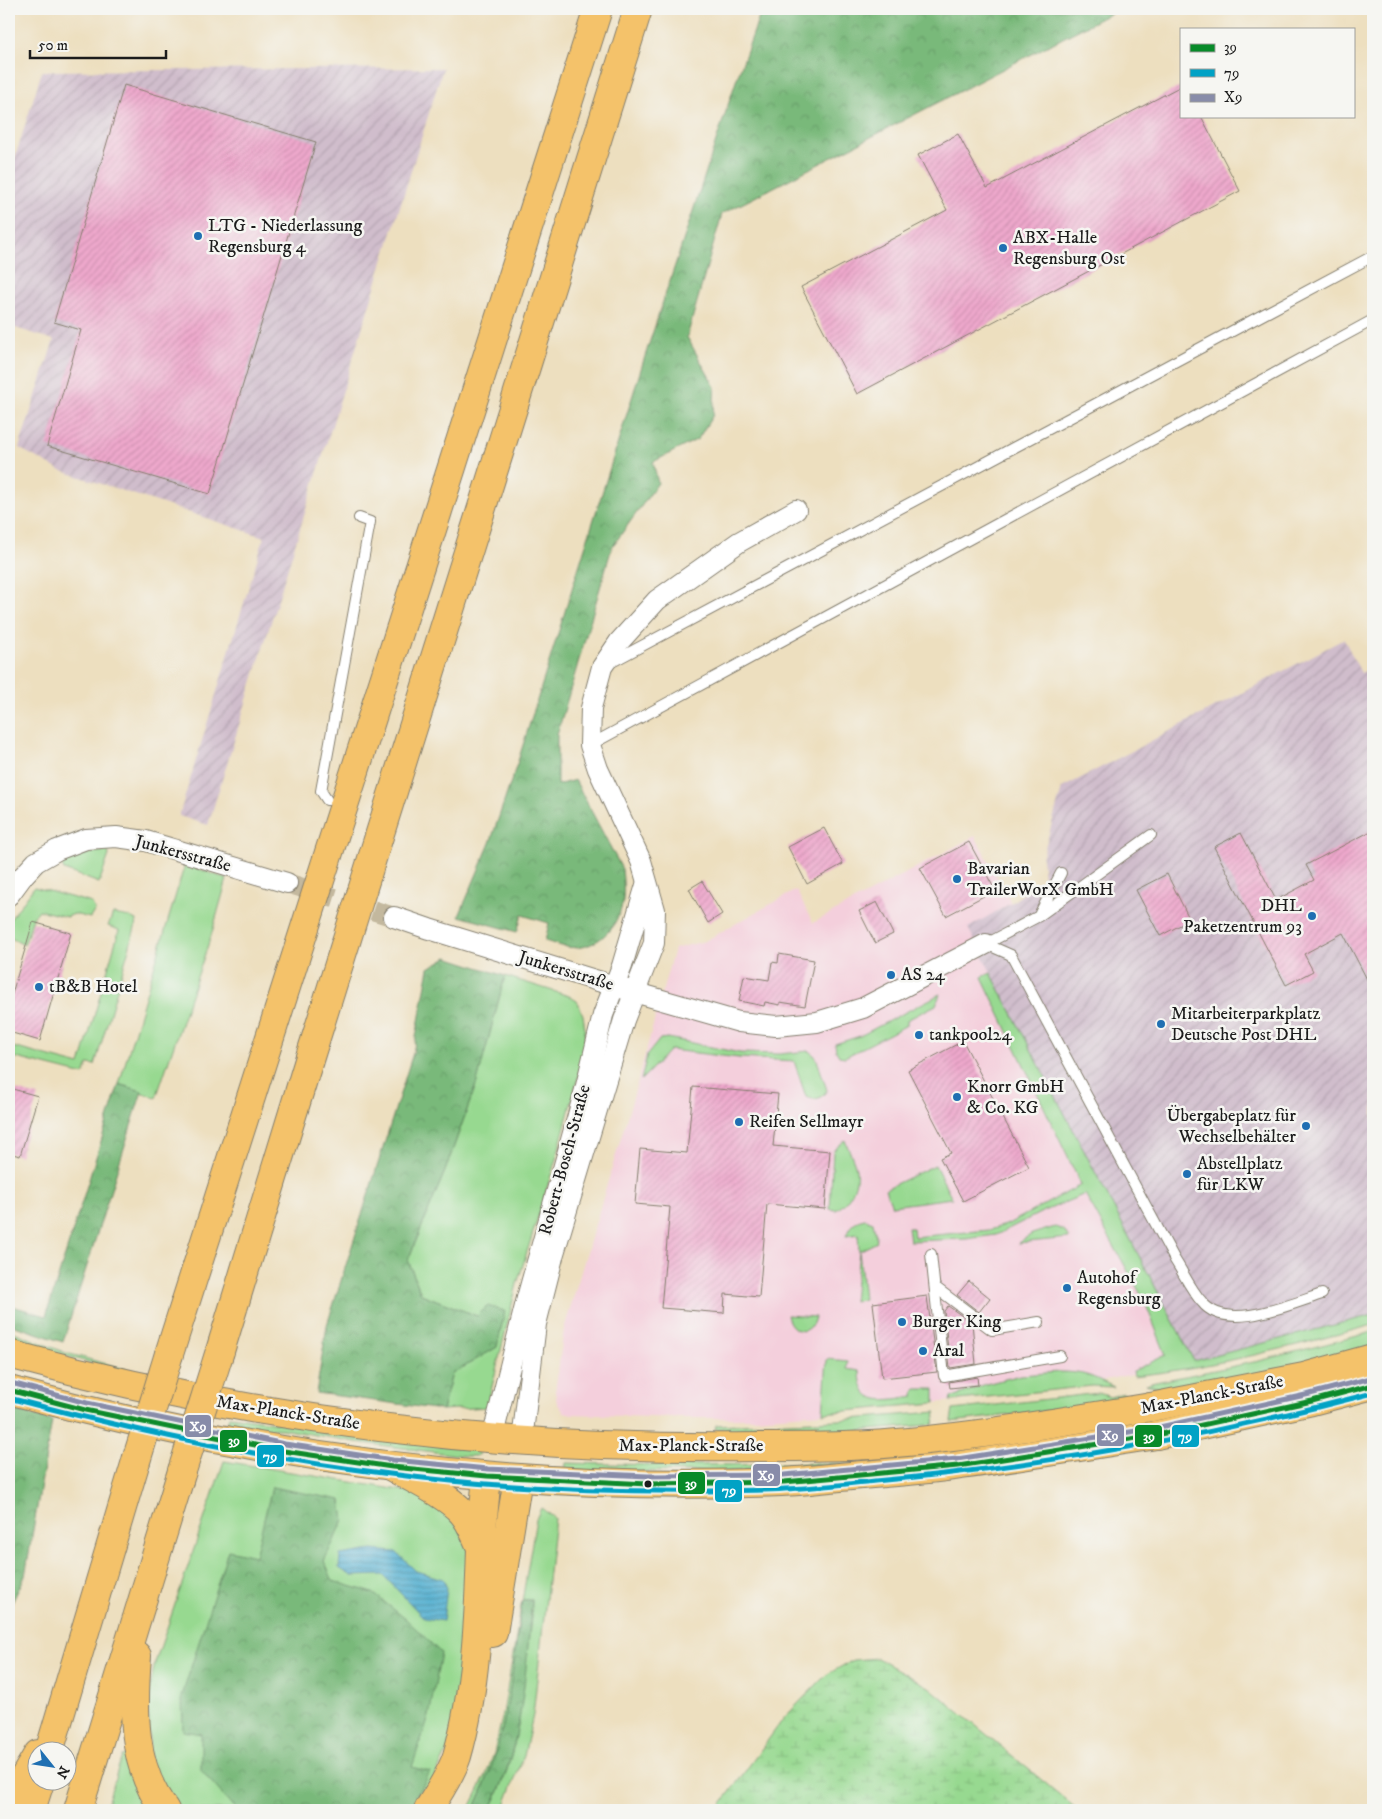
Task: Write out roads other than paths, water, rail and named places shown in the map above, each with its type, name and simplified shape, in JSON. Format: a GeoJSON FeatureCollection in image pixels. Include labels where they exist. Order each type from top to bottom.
{"type":"FeatureCollection","features":[{"type":"Feature","properties":{"kind":"main road"},"geometry":{"type":"LineString","coordinates":[[52,1742],[169,1354],[598,9]]}},
{"type":"Feature","properties":{"kind":"main road"},"geometry":{"type":"LineString","coordinates":[[78,1810],[315,1041],[638,9]]}},
{"type":"Feature","properties":{"kind":"main road","name":"Max-Planck-Straße"},"geometry":{"type":"LineString","coordinates":[[9,1354],[72,1371],[255,1410],[361,1424],[522,1441],[643,1447],[728,1448],[870,1445],[942,1439],[1151,1407],[1304,1377],[1373,1358]]}},
{"type":"Feature","properties":{"kind":"main road","name":"Max-Planck-Straße"},"geometry":{"type":"LineString","coordinates":[[9,1390],[85,1410],[254,1446],[392,1467],[487,1476],[648,1484],[784,1482],[958,1466],[1156,1435],[1312,1401],[1373,1385]]}},
{"type":"Feature","properties":{"kind":"main road"},"geometry":{"type":"LineString","coordinates":[[428,1810],[456,1758],[464,1724],[480,1610],[481,1547],[492,1439]]}},
{"type":"Feature","properties":{"kind":"main road"},"geometry":{"type":"LineString","coordinates":[[449,1810],[470,1760],[484,1694],[518,1478],[522,1441]]}},
{"type":"Feature","properties":{"kind":"main road"},"geometry":{"type":"LineString","coordinates":[[392,1467],[447,1499],[461,1511],[472,1526],[481,1547]]}},
{"type":"Feature","properties":{"kind":"main road"},"geometry":{"type":"LineString","coordinates":[[142,1607],[135,1688],[139,1755],[154,1796],[165,1810]]}},
{"type":"Feature","properties":{"kind":"main road"},"geometry":{"type":"LineString","coordinates":[[44,1742],[62,1712]]}},
{"type":"Feature","properties":{"kind":"main road"},"geometry":{"type":"LineString","coordinates":[[9,1803],[28,1770]]}},
{"type":"Feature","properties":{"kind":"main road"},"geometry":{"type":"LineString","coordinates":[[31,1810],[37,1792]]}},
{"type":"Feature","properties":{"kind":"street","name":"Robert-Bosch-Straße"},"geometry":{"type":"LineString","coordinates":[[492,1439],[525,1308],[585,1090],[603,1015],[624,989],[654,943],[654,910],[641,861],[598,769],[590,745],[591,708],[602,667],[619,642],[657,600],[740,542],[796,510]]}},
{"type":"Feature","properties":{"kind":"street","name":"Junkersstraße"},"geometry":{"type":"LineString","coordinates":[[9,894],[22,876],[36,862],[57,850],[86,839],[116,837],[146,841],[286,883]]}},
{"type":"Feature","properties":{"kind":"street","name":"Junkersstraße"},"geometry":{"type":"LineString","coordinates":[[394,916],[429,929],[624,989]]}},
{"type":"Feature","properties":{"kind":"street"},"geometry":{"type":"LineString","coordinates":[[624,989],[739,1022],[776,1026],[817,1022],[862,1008],[986,944]]}},
{"type":"Feature","properties":{"kind":"street","name":"Robert-Bosch-Straße"},"geometry":{"type":"LineString","coordinates":[[522,1441],[536,1324],[552,1262],[624,1020],[624,989]]}},
{"type":"Feature","properties":{"kind":"lane"},"geometry":{"type":"LineString","coordinates":[[602,667],[1373,256]]}},
{"type":"Feature","properties":{"kind":"lane"},"geometry":{"type":"LineString","coordinates":[[590,745],[1373,320]]}},
{"type":"Feature","properties":{"kind":"lane"},"geometry":{"type":"LineString","coordinates":[[327,800],[321,792],[370,522],[358,518]]}},
{"type":"Feature","properties":{"kind":"lane"},"geometry":{"type":"LineString","coordinates":[[986,944],[1039,916],[1151,835]]}},
{"type":"Feature","properties":{"kind":"lane"},"geometry":{"type":"LineString","coordinates":[[1039,916],[1061,873]]}},
{"type":"Feature","properties":{"kind":"lane"},"geometry":{"type":"LineString","coordinates":[[986,944],[1011,955],[1175,1260],[1202,1304],[1217,1313],[1235,1317],[1253,1315],[1322,1294]]}},
{"type":"Feature","properties":{"kind":"lane"},"geometry":{"type":"LineString","coordinates":[[932,1254],[944,1376],[1060,1356]]}},
{"type":"Feature","properties":{"kind":"lane"},"geometry":{"type":"LineString","coordinates":[[935,1287],[992,1330],[1039,1322]]}},
{"type":"Feature","properties":{"kind":"water"},"geometry":{"type":"Polygon","coordinates":[[[372,1550],[396,1552],[416,1571],[443,1579],[447,1588],[443,1621],[424,1618],[383,1575],[352,1576],[339,1568],[340,1555],[372,1550]]]}},
{"type":"Feature","properties":{"kind":"tunnel"},"geometry":{"type":"LineString","coordinates":[[287,883],[394,917]]}},
{"type":"Feature","properties":{"kind":"place","name":"LTG - Niederlassung Regensburg 4"},"geometry":{"type":"Point","coordinates":[198,236]}},
{"type":"Feature","properties":{"kind":"place","name":"ABX-Halle Regensburg Ost"},"geometry":{"type":"Point","coordinates":[1003,248]}},
{"type":"Feature","properties":{"kind":"place","name":"Bavarian TrailerWorX GmbH"},"geometry":{"type":"Point","coordinates":[957,879]}},
{"type":"Feature","properties":{"kind":"place","name":"DHL Paketzentrum 93"},"geometry":{"type":"Point","coordinates":[1312,916]}},
{"type":"Feature","properties":{"kind":"place","name":"AS 24"},"geometry":{"type":"Point","coordinates":[891,975]}},
{"type":"Feature","properties":{"kind":"place","name":"tB&B Hotel"},"geometry":{"type":"Point","coordinates":[39,987]}},
{"type":"Feature","properties":{"kind":"place","name":"Mitarbeiterparkplatz Deutsche Post DHL"},"geometry":{"type":"Point","coordinates":[1161,1024]}},
{"type":"Feature","properties":{"kind":"place","name":"tankpool24"},"geometry":{"type":"Point","coordinates":[919,1035]}},
{"type":"Feature","properties":{"kind":"place","name":"Knorr GmbH & Co. KG"},"geometry":{"type":"Point","coordinates":[957,1097]}},
{"type":"Feature","properties":{"kind":"place","name":"Reifen Sellmayr"},"geometry":{"type":"Point","coordinates":[739,1122]}},
{"type":"Feature","properties":{"kind":"place","name":"Übergabeplatz für Wechselbehälter"},"geometry":{"type":"Point","coordinates":[1306,1126]}},
{"type":"Feature","properties":{"kind":"place","name":"Abstellplatz für LKW"},"geometry":{"type":"Point","coordinates":[1187,1174]}},
{"type":"Feature","properties":{"kind":"place","name":"Autohof Regensburg"},"geometry":{"type":"Point","coordinates":[1067,1288]}},
{"type":"Feature","properties":{"kind":"place","name":"Burger King"},"geometry":{"type":"Point","coordinates":[902,1322]}},
{"type":"Feature","properties":{"kind":"place","name":"Aral"},"geometry":{"type":"Point","coordinates":[923,1351]}}]}
